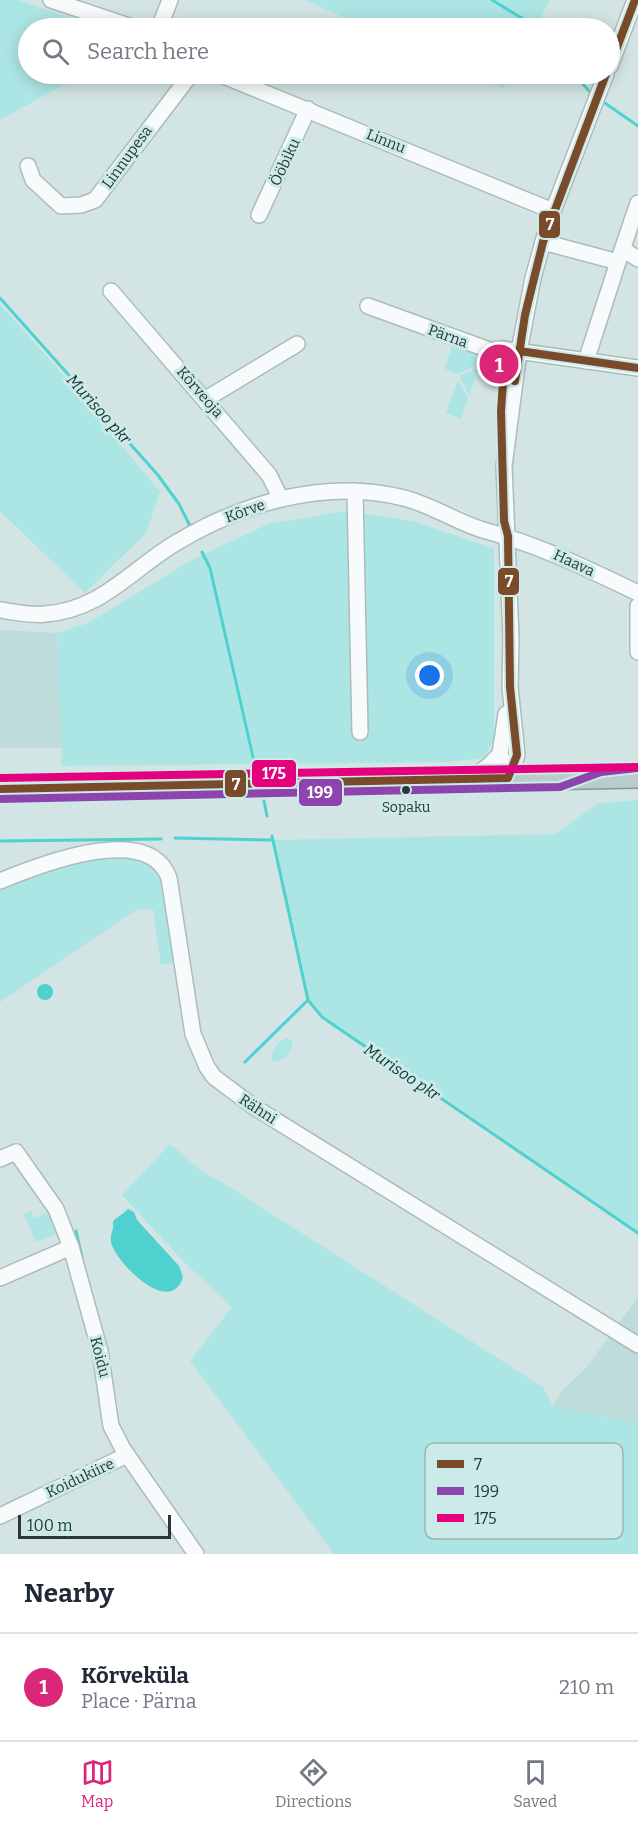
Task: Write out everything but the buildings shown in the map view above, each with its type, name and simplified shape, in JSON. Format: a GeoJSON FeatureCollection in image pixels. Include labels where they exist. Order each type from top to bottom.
{"type":"FeatureCollection","features":[{"type":"Feature","properties":{"kind":"highway"},"geometry":{"type":"LineString","coordinates":[[0,789],[638,777]]}},
{"type":"Feature","properties":{"kind":"street"},"geometry":{"type":"LineString","coordinates":[[51,0],[105,18]]}},
{"type":"Feature","properties":{"kind":"street"},"geometry":{"type":"LineString","coordinates":[[163,18],[170,0]]}},
{"type":"Feature","properties":{"kind":"street"},"geometry":{"type":"LineString","coordinates":[[620,38],[635,0]]}},
{"type":"Feature","properties":{"kind":"street","name":"Linnupesa"},"geometry":{"type":"LineString","coordinates":[[28,166],[33,180],[61,206],[81,205],[95,200],[183,84]]}},
{"type":"Feature","properties":{"kind":"street","name":"Linnu"},"geometry":{"type":"LineString","coordinates":[[244,84],[553,211]]}},
{"type":"Feature","properties":{"kind":"street"},"geometry":{"type":"LineString","coordinates":[[508,778],[517,755],[510,687],[508,537],[504,521],[504,466],[519,351],[543,242],[602,84]]}},
{"type":"Feature","properties":{"kind":"street","name":"Ööbiku"},"geometry":{"type":"LineString","coordinates":[[259,215],[308,109]]}},
{"type":"Feature","properties":{"kind":"street"},"geometry":{"type":"LineString","coordinates":[[586,361],[638,203]]}},
{"type":"Feature","properties":{"kind":"street"},"geometry":{"type":"LineString","coordinates":[[543,242],[638,259]]}},
{"type":"Feature","properties":{"kind":"street","name":"Kõrveoja"},"geometry":{"type":"LineString","coordinates":[[111,291],[269,475],[281,499]]}},
{"type":"Feature","properties":{"kind":"street","name":"Pärna"},"geometry":{"type":"LineString","coordinates":[[368,306],[492,351],[519,351],[638,368]]}},
{"type":"Feature","properties":{"kind":"street"},"geometry":{"type":"LineString","coordinates":[[206,399],[297,344]]}},
{"type":"Feature","properties":{"kind":"street"},"geometry":{"type":"LineString","coordinates":[[355,491],[360,732]]}},
{"type":"Feature","properties":{"kind":"street","name":"Kõrve"},"geometry":{"type":"LineString","coordinates":[[0,610],[44,615],[78,608],[109,593],[175,544],[226,517],[281,499],[355,491],[404,498],[484,530],[508,537]]}},
{"type":"Feature","properties":{"kind":"street","name":"Haava"},"geometry":{"type":"LineString","coordinates":[[508,537],[534,544],[638,593]]}},
{"type":"Feature","properties":{"kind":"street"},"geometry":{"type":"LineString","coordinates":[[638,606],[638,652]]}},
{"type":"Feature","properties":{"kind":"street"},"geometry":{"type":"LineString","coordinates":[[508,778],[500,754],[510,687]]}},
{"type":"Feature","properties":{"kind":"street"},"geometry":{"type":"LineString","coordinates":[[469,779],[487,767],[500,754]]}},
{"type":"Feature","properties":{"kind":"street"},"geometry":{"type":"LineString","coordinates":[[517,755],[543,777]]}},
{"type":"Feature","properties":{"kind":"street","name":"Rähni"},"geometry":{"type":"LineString","coordinates":[[0,881],[59,860],[111,849],[136,850],[153,856],[162,865],[169,878],[189,1016],[207,1067],[214,1077],[254,1107],[638,1345]]}},
{"type":"Feature","properties":{"kind":"street","name":"Koidu"},"geometry":{"type":"LineString","coordinates":[[0,1159],[16,1152],[56,1209],[71,1247],[100,1351],[111,1426],[128,1455],[196,1554]]}},
{"type":"Feature","properties":{"kind":"street"},"geometry":{"type":"LineString","coordinates":[[0,1278],[71,1247]]}},
{"type":"Feature","properties":{"kind":"street","name":"Koidukiire"},"geometry":{"type":"LineString","coordinates":[[0,1516],[128,1455]]}},
{"type":"Feature","properties":{"kind":"shaded area"},"geometry":{"type":"Polygon","coordinates":[[[0,0],[18,0],[71,18],[18,18],[18,84],[65,84],[0,120],[0,0]]]}},
{"type":"Feature","properties":{"kind":"shaded area"},"geometry":{"type":"Polygon","coordinates":[[[305,0],[550,0],[540,18],[346,18],[305,0]]]}},
{"type":"Feature","properties":{"kind":"shaded area"},"geometry":{"type":"Polygon","coordinates":[[[494,84],[505,84],[503,88],[494,84]]]}},
{"type":"Feature","properties":{"kind":"shaded area"},"geometry":{"type":"Polygon","coordinates":[[[0,304],[56,367],[160,492],[146,533],[85,593],[0,511],[0,304]]]}},
{"type":"Feature","properties":{"kind":"shaded area"},"geometry":{"type":"Polygon","coordinates":[[[453,342],[484,354],[481,363],[458,374],[445,369],[453,342]]]}},
{"type":"Feature","properties":{"kind":"shaded area"},"geometry":{"type":"Polygon","coordinates":[[[480,366],[469,395],[459,376],[480,366]]]}},
{"type":"Feature","properties":{"kind":"shaded area"},"geometry":{"type":"Polygon","coordinates":[[[458,380],[468,399],[461,419],[446,413],[458,380]]]}},
{"type":"Feature","properties":{"kind":"shaded area"},"geometry":{"type":"Polygon","coordinates":[[[346,511],[413,521],[494,549],[494,740],[484,758],[448,762],[62,766],[57,633],[88,623],[192,560],[268,524],[346,511]]]}},
{"type":"Feature","properties":{"kind":"shaded area"},"geometry":{"type":"Polygon","coordinates":[[[0,630],[57,633],[61,748],[0,748],[0,630]]]}},
{"type":"Feature","properties":{"kind":"shaded area"},"geometry":{"type":"Polygon","coordinates":[[[638,800],[638,1233],[322,1017],[308,1000],[273,840],[556,834],[597,804],[638,800]]]}},
{"type":"Feature","properties":{"kind":"shaded area"},"geometry":{"type":"Polygon","coordinates":[[[111,849],[153,856],[163,880],[176,962],[161,965],[153,909],[136,910],[0,1002],[0,881],[111,849]]]}},
{"type":"Feature","properties":{"kind":"shaded area"},"geometry":{"type":"Polygon","coordinates":[[[286,1038],[293,1041],[289,1053],[280,1060],[272,1061],[275,1047],[286,1038]]]}},
{"type":"Feature","properties":{"kind":"shaded area"},"geometry":{"type":"Polygon","coordinates":[[[170,1144],[204,1173],[543,1387],[553,1406],[638,1424],[638,1554],[334,1554],[190,1361],[232,1307],[185,1263],[122,1195],[170,1144]]]}},
{"type":"Feature","properties":{"kind":"shaded area"},"geometry":{"type":"Polygon","coordinates":[[[31,1211],[34,1218],[48,1212],[58,1233],[36,1242],[24,1214],[31,1211]]]}},
{"type":"Feature","properties":{"kind":"shaded area"},"geometry":{"type":"Polygon","coordinates":[[[638,1297],[638,1424],[553,1406],[563,1390],[586,1368],[638,1297]]]}},
{"type":"Feature","properties":{"kind":"water"},"geometry":{"type":"Polygon","coordinates":[[[42,984],[48,984],[53,992],[51,998],[42,1000],[37,995],[37,989],[42,984]]]}},
{"type":"Feature","properties":{"kind":"water"},"geometry":{"type":"Polygon","coordinates":[[[128,1209],[134,1212],[137,1220],[179,1266],[183,1277],[176,1288],[167,1292],[155,1289],[143,1282],[114,1250],[111,1242],[113,1221],[128,1209]]]}},
{"type":"Feature","properties":{"kind":"waterway"},"geometry":{"type":"LineString","coordinates":[[492,0],[522,18]]}},
{"type":"Feature","properties":{"kind":"waterway"},"geometry":{"type":"LineString","coordinates":[[583,84],[590,92]]}},
{"type":"Feature","properties":{"kind":"waterway"},"geometry":{"type":"LineString","coordinates":[[605,103],[638,126]]}},
{"type":"Feature","properties":{"kind":"waterway","name":"Murisoo pkr"},"geometry":{"type":"LineString","coordinates":[[0,298],[157,474],[179,504],[190,526]]}},
{"type":"Feature","properties":{"kind":"waterway","name":"Murisoo pkr"},"geometry":{"type":"LineString","coordinates":[[202,552],[210,568],[253,757]]}},
{"type":"Feature","properties":{"kind":"waterway","name":"Murisoo pkr"},"geometry":{"type":"LineString","coordinates":[[264,801],[267,816]]}},
{"type":"Feature","properties":{"kind":"waterway","name":"Murisoo pkr"},"geometry":{"type":"LineString","coordinates":[[272,836],[308,1000],[322,1017],[638,1233]]}},
{"type":"Feature","properties":{"kind":"waterway"},"geometry":{"type":"LineString","coordinates":[[175,838],[272,840]]}},
{"type":"Feature","properties":{"kind":"waterway"},"geometry":{"type":"LineString","coordinates":[[0,841],[161,839]]}},
{"type":"Feature","properties":{"kind":"waterway"},"geometry":{"type":"LineString","coordinates":[[245,1062],[308,1000]]}},
{"type":"Feature","properties":{"kind":"waterway"},"geometry":{"type":"LineString","coordinates":[[76,1231],[82,1257]]}},
{"type":"Feature","properties":{"kind":"transit line","name":"7"},"geometry":{"type":"LineString","coordinates":[[620,40],[635,0]]}},
{"type":"Feature","properties":{"kind":"transit line","name":"7"},"geometry":{"type":"LineString","coordinates":[[515,381],[525,315],[543,242],[602,84]]}},
{"type":"Feature","properties":{"kind":"transit line","name":"7"},"geometry":{"type":"LineString","coordinates":[[519,351],[638,368]]}},
{"type":"Feature","properties":{"kind":"transit line","name":"7"},"geometry":{"type":"LineString","coordinates":[[0,789],[508,778],[517,755],[510,687],[508,536],[504,521],[501,411],[503,382],[507,367],[519,351]]}},
{"type":"Feature","properties":{"kind":"transit line","name":"175"},"geometry":{"type":"LineString","coordinates":[[0,778],[638,767]]}},
{"type":"Feature","properties":{"kind":"transit line","name":"199"},"geometry":{"type":"LineString","coordinates":[[0,799],[560,787],[601,772],[638,768]]}},
{"type":"Feature","properties":{"kind":"place","name":"Kõrveküla"},"geometry":{"type":"Point","coordinates":[499,364]}},
{"type":"Feature","properties":{"kind":"place","name":"Sopaku"},"geometry":{"type":"Point","coordinates":[406,790]}}]}
